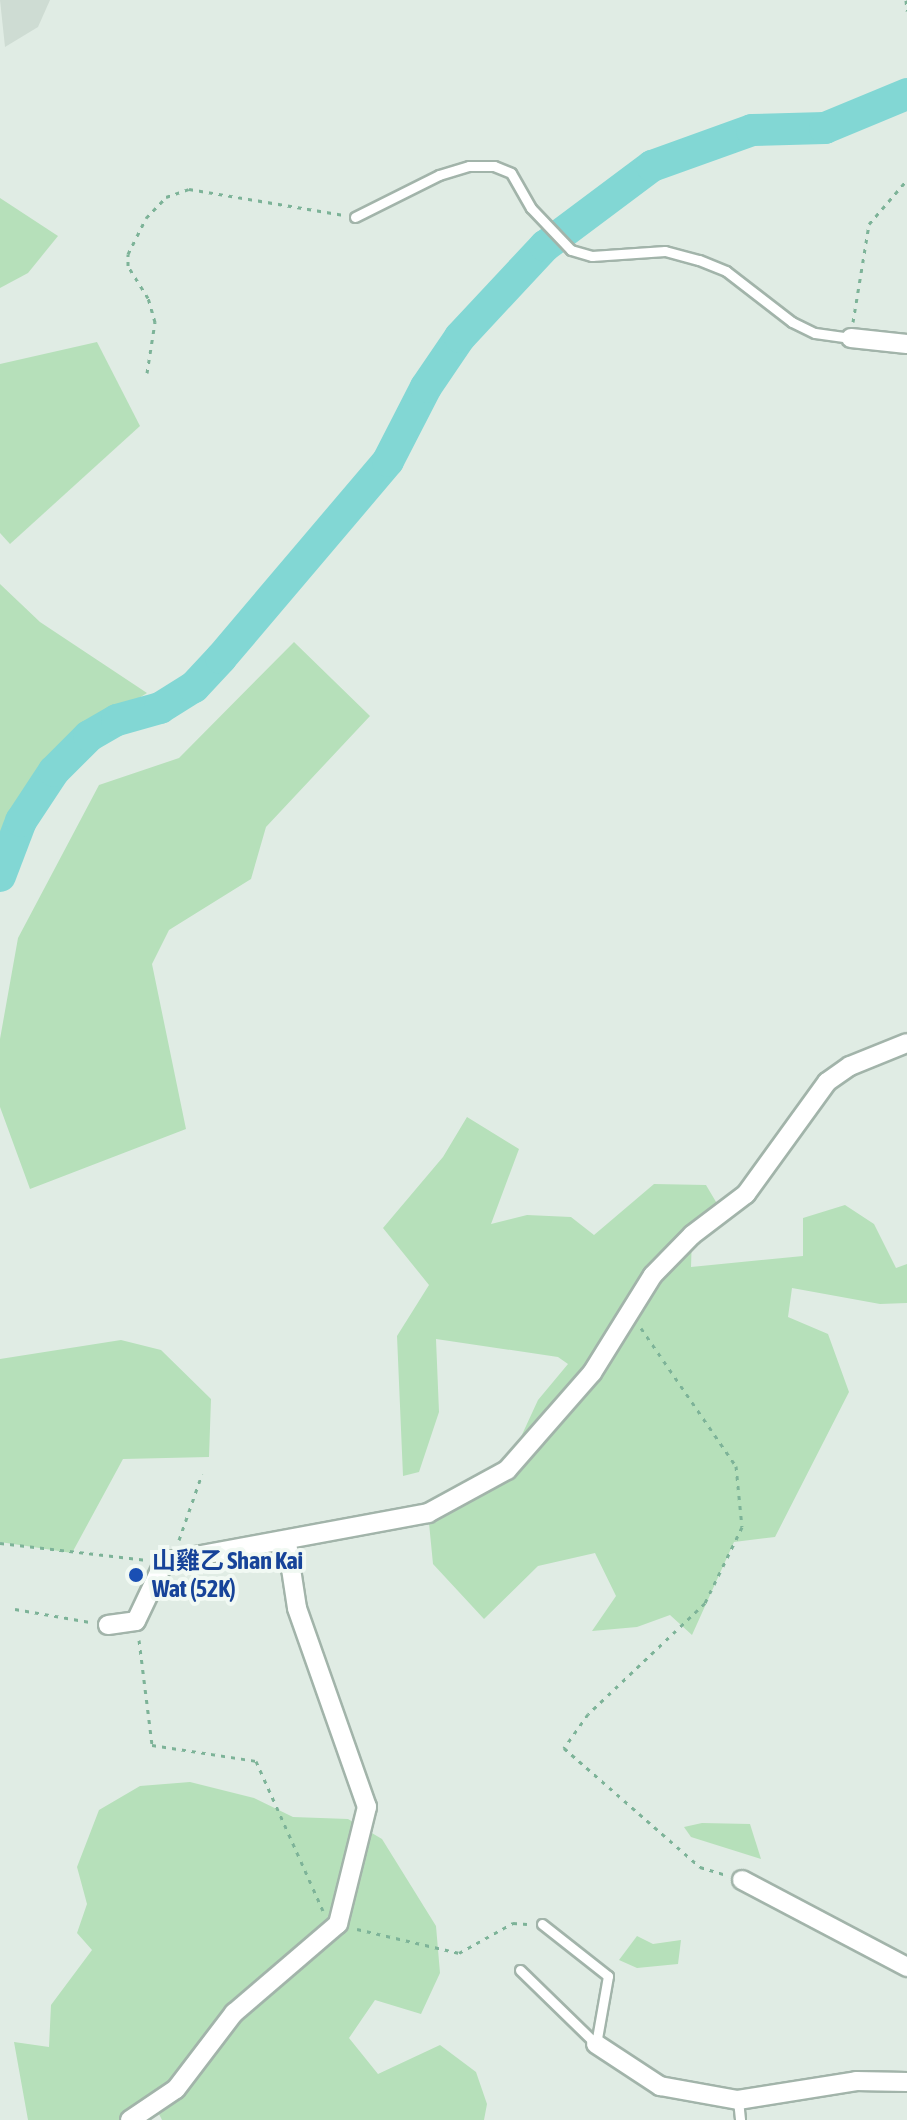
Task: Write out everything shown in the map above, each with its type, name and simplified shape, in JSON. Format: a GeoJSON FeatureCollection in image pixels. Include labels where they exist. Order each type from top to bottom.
{"type":"FeatureCollection","features":[{"type":"Feature","properties":{"kind":"street"},"geometry":{"type":"LineString","coordinates":[[851,338],[907,344]]}},
{"type":"Feature","properties":{"kind":"street"},"geometry":{"type":"LineString","coordinates":[[108,1625],[136,1621],[164,1562],[287,1543],[428,1513],[483,1486],[533,1446],[631,1314],[653,1275],[692,1235],[746,1194],[827,1082],[850,1066],[907,1043]]}},
{"type":"Feature","properties":{"kind":"street"},"geometry":{"type":"LineString","coordinates":[[130,2120],[176,2089],[234,2013],[338,1924],[367,1807],[297,1608],[287,1543]]}},
{"type":"Feature","properties":{"kind":"street"},"geometry":{"type":"LineString","coordinates":[[742,1880],[907,1967]]}},
{"type":"Feature","properties":{"kind":"street"},"geometry":{"type":"LineString","coordinates":[[596,2044],[660,2086],[738,2100],[856,2081],[907,2082]]}},
{"type":"Feature","properties":{"kind":"lane"},"geometry":{"type":"LineString","coordinates":[[355,217],[469,166],[511,173],[531,208],[571,250],[592,256],[665,251],[699,260],[726,271],[792,322],[815,333],[851,338]]}},
{"type":"Feature","properties":{"kind":"lane"},"geometry":{"type":"LineString","coordinates":[[542,1924],[608,1976],[596,2044]]}},
{"type":"Feature","properties":{"kind":"lane"},"geometry":{"type":"LineString","coordinates":[[520,1970],[596,2044]]}},
{"type":"Feature","properties":{"kind":"lane"},"geometry":{"type":"LineString","coordinates":[[738,2100],[740,2120]]}},
{"type":"Feature","properties":{"kind":"path"},"geometry":{"type":"LineString","coordinates":[[906,0],[907,11]]}},
{"type":"Feature","properties":{"kind":"path"},"geometry":{"type":"LineString","coordinates":[[851,338],[869,224],[907,180]]}},
{"type":"Feature","properties":{"kind":"path"},"geometry":{"type":"LineString","coordinates":[[147,373],[155,322],[148,298],[128,266],[128,254],[146,218],[166,197],[189,189],[355,217]]}},
{"type":"Feature","properties":{"kind":"path"},"geometry":{"type":"LineString","coordinates":[[631,1314],[736,1466],[742,1527],[705,1603],[588,1714],[564,1748],[700,1867],[742,1880]]}},
{"type":"Feature","properties":{"kind":"path"},"geometry":{"type":"LineString","coordinates":[[0,1543],[164,1562],[177,1545],[202,1474]]}},
{"type":"Feature","properties":{"kind":"path"},"geometry":{"type":"LineString","coordinates":[[15,1609],[108,1625]]}},
{"type":"Feature","properties":{"kind":"path"},"geometry":{"type":"LineString","coordinates":[[136,1621],[152,1745],[256,1761],[316,1905],[338,1924],[459,1953],[513,1923],[542,1924]]}},
{"type":"Feature","properties":{"kind":"shaded area"},"geometry":{"type":"Polygon","coordinates":[[[0,0],[50,0],[38,27],[5,47],[0,0]]]}},
{"type":"Feature","properties":{"kind":"green space"},"geometry":{"type":"Polygon","coordinates":[[[0,198],[58,236],[28,273],[0,288],[0,198]]]}},
{"type":"Feature","properties":{"kind":"green space"},"geometry":{"type":"Polygon","coordinates":[[[97,342],[140,426],[10,544],[0,533],[0,364],[97,342]]]}},
{"type":"Feature","properties":{"kind":"green space"},"geometry":{"type":"Polygon","coordinates":[[[0,584],[40,622],[147,693],[54,751],[0,863],[0,584]]]}},
{"type":"Feature","properties":{"kind":"green space"},"geometry":{"type":"Polygon","coordinates":[[[294,642],[370,716],[266,827],[251,879],[169,930],[152,964],[186,1129],[30,1189],[0,1107],[0,1039],[18,938],[99,785],[179,758],[294,642]]]}},
{"type":"Feature","properties":{"kind":"green space"},"geometry":{"type":"Polygon","coordinates":[[[467,1117],[519,1149],[491,1224],[527,1215],[571,1217],[594,1235],[654,1184],[706,1185],[722,1212],[692,1235],[691,1267],[803,1256],[803,1218],[845,1205],[874,1224],[896,1268],[907,1264],[907,1303],[880,1304],[792,1288],[788,1317],[828,1334],[849,1392],[775,1537],[734,1542],[692,1635],[670,1615],[637,1627],[592,1631],[616,1596],[595,1553],[538,1566],[484,1619],[433,1564],[428,1513],[514,1452],[538,1400],[568,1364],[558,1357],[436,1339],[439,1412],[419,1472],[403,1476],[397,1336],[429,1285],[383,1228],[443,1157],[467,1117]]]}},
{"type":"Feature","properties":{"kind":"green space"},"geometry":{"type":"Polygon","coordinates":[[[121,1340],[161,1350],[211,1399],[209,1457],[123,1459],[72,1553],[0,1542],[0,1359],[121,1340]]]}},
{"type":"Feature","properties":{"kind":"green space"},"geometry":{"type":"Polygon","coordinates":[[[190,1782],[254,1798],[293,1817],[348,1819],[382,1839],[436,1926],[440,1973],[421,2014],[375,2000],[349,2038],[378,2074],[440,2045],[476,2072],[487,2104],[484,2120],[162,2120],[158,2112],[144,2120],[28,2120],[14,2042],[49,2047],[51,2005],[92,1950],[77,1933],[87,1904],[77,1867],[99,1810],[140,1786],[190,1782]]]}},
{"type":"Feature","properties":{"kind":"green space"},"geometry":{"type":"Polygon","coordinates":[[[702,1823],[750,1824],[761,1859],[691,1837],[684,1827],[702,1823]]]}},
{"type":"Feature","properties":{"kind":"green space"},"geometry":{"type":"Polygon","coordinates":[[[637,1936],[653,1944],[681,1940],[678,1964],[637,1968],[619,1960],[637,1936]]]}},
{"type":"Feature","properties":{"kind":"waterway"},"geometry":{"type":"LineString","coordinates":[[0,876],[21,821],[54,771],[89,736],[117,720],[160,708],[194,687],[388,461],[426,387],[460,337],[545,246],[652,166],[752,130],[825,128],[907,94]]}},
{"type":"Feature","properties":{"kind":"place","name":"山雞乙 Shan Kai Wat (52K)"},"geometry":{"type":"Point","coordinates":[136,1575]}}]}
